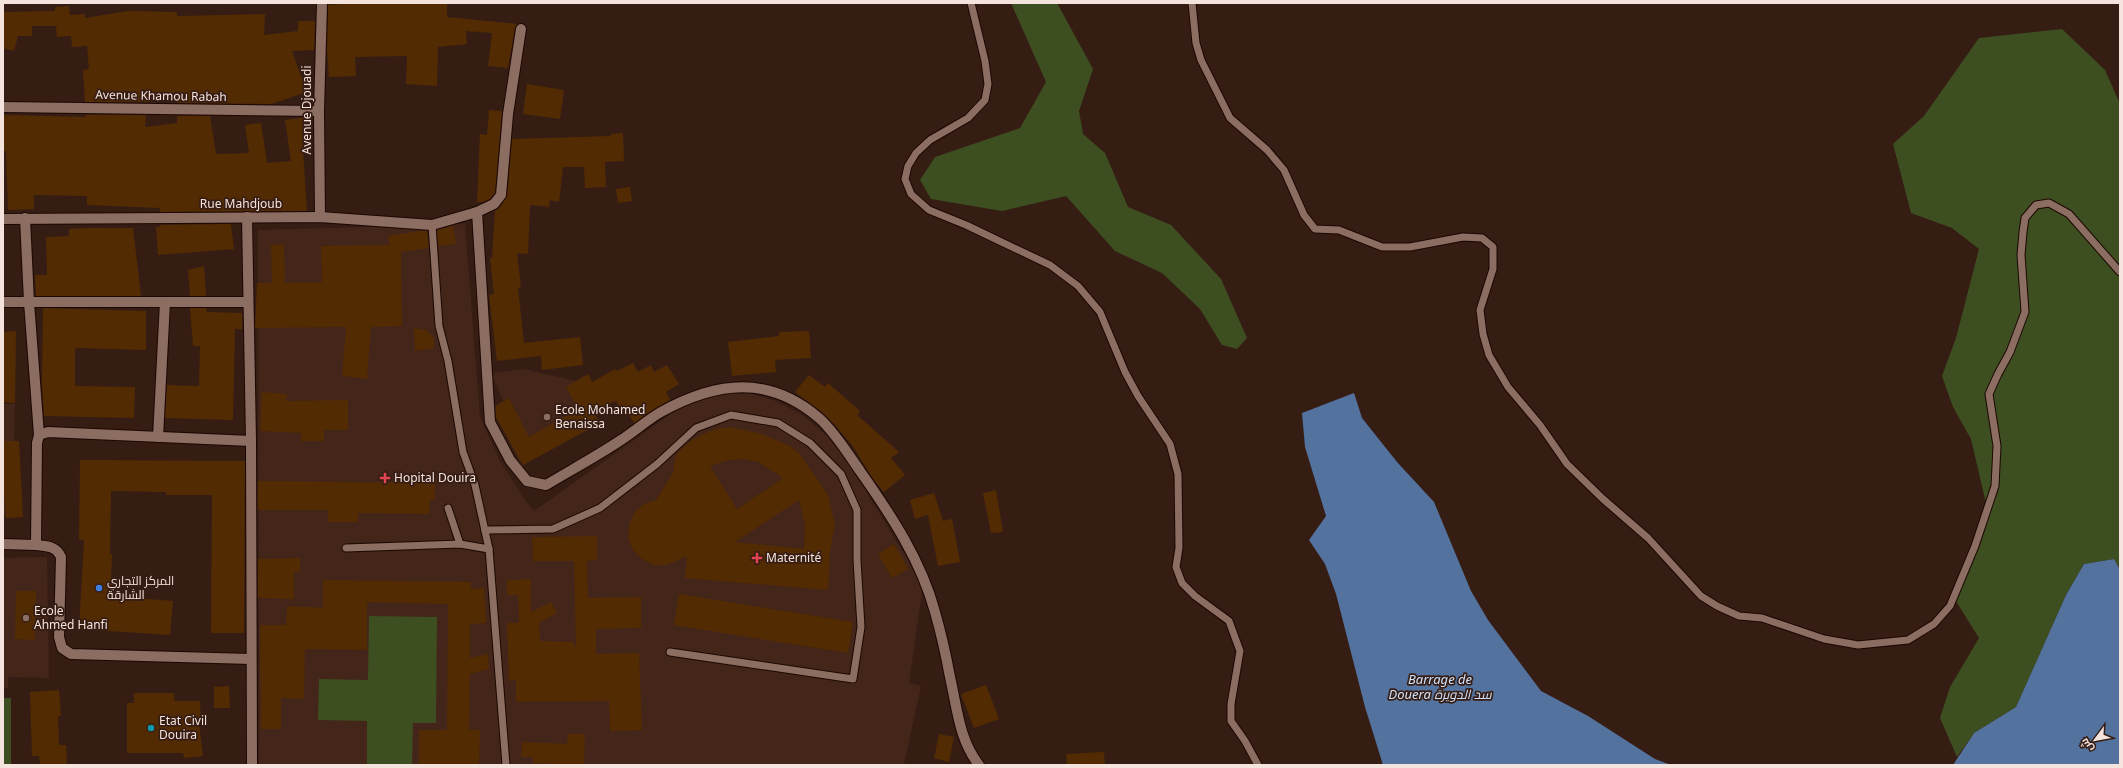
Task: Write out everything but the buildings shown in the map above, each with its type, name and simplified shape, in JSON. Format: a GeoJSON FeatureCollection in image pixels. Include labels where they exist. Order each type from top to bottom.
{"type":"FeatureCollection","features":[{"type":"Feature","properties":{"kind":"street","name":"Avenue Djouadi"},"geometry":{"type":"LineString","coordinates":[[320,218],[319,111],[322,3]]}},
{"type":"Feature","properties":{"kind":"street","name":"Rue Mahdjoub"},"geometry":{"type":"LineString","coordinates":[[3,219],[246,216],[320,218],[432,225],[477,212],[494,204],[501,195],[508,114],[521,29]]}},
{"type":"Feature","properties":{"kind":"street","name":"Avenue Khamou Rabah"},"geometry":{"type":"LineString","coordinates":[[3,107],[319,111]]}},
{"type":"Feature","properties":{"kind":"street"},"geometry":{"type":"LineString","coordinates":[[477,212],[490,422],[510,460],[527,481],[546,484],[621,440],[660,413],[691,396],[718,389],[752,387],[788,396],[820,419],[834,436],[882,501],[914,554],[930,591],[960,729],[972,756],[979,765]]}},
{"type":"Feature","properties":{"kind":"street"},"geometry":{"type":"LineString","coordinates":[[246,216],[251,441],[252,765]]}},
{"type":"Feature","properties":{"kind":"street"},"geometry":{"type":"LineString","coordinates":[[25,218],[29,302],[39,434],[37,443],[36,545]]}},
{"type":"Feature","properties":{"kind":"street"},"geometry":{"type":"LineString","coordinates":[[3,302],[248,302]]}},
{"type":"Feature","properties":{"kind":"street"},"geometry":{"type":"LineString","coordinates":[[158,437],[165,302]]}},
{"type":"Feature","properties":{"kind":"street"},"geometry":{"type":"LineString","coordinates":[[39,434],[48,432],[251,441]]}},
{"type":"Feature","properties":{"kind":"street"},"geometry":{"type":"LineString","coordinates":[[3,544],[36,545],[52,547],[58,550],[61,557],[59,637],[62,648],[72,654],[251,659]]}},
{"type":"Feature","properties":{"kind":"lane"},"geometry":{"type":"LineString","coordinates":[[971,3],[985,61],[988,84],[985,100],[968,118],[930,140],[916,153],[908,166],[905,179],[911,194],[929,210],[966,225],[1050,265],[1078,286],[1100,312],[1135,390],[1170,444],[1178,474],[1178,548],[1176,567],[1182,583],[1195,596],[1229,621],[1240,651],[1231,704],[1231,721],[1245,741],[1258,765]]}},
{"type":"Feature","properties":{"kind":"lane"},"geometry":{"type":"LineString","coordinates":[[1192,3],[1193,27],[1198,49],[1230,118],[1267,150],[1284,170],[1304,215],[1315,229],[1339,230],[1382,247],[1410,247],[1463,237],[1482,238],[1493,247],[1492,269],[1480,310],[1483,334],[1489,355],[1508,387],[1540,425],[1567,464],[1603,499],[1648,538],[1701,596],[1717,606],[1740,616],[1762,618],[1824,639],[1858,645],[1908,640],[1934,624],[1950,606],[1975,546],[1995,486],[1997,446],[1989,394],[2010,352],[2025,312],[2021,255],[2025,218],[2036,205],[2050,203],[2070,214],[2120,272]]}},
{"type":"Feature","properties":{"kind":"lane"},"geometry":{"type":"LineString","coordinates":[[432,225],[439,326],[448,361],[463,452],[475,485],[489,549],[506,765]]}},
{"type":"Feature","properties":{"kind":"lane"},"geometry":{"type":"LineString","coordinates":[[485,530],[553,529],[600,508],[657,464],[696,428],[731,415],[778,423],[810,443],[840,474],[858,510],[857,560],[861,627],[853,679],[670,652]]}},
{"type":"Feature","properties":{"kind":"lane"},"geometry":{"type":"LineString","coordinates":[[448,508],[460,544]]}},
{"type":"Feature","properties":{"kind":"lane"},"geometry":{"type":"LineString","coordinates":[[346,548],[460,544],[489,549]]}},
{"type":"Feature","properties":{"kind":"shaded area"},"geometry":{"type":"Polygon","coordinates":[[[465,224],[480,417],[499,459],[523,497],[534,511],[675,411],[701,398],[720,394],[749,393],[776,401],[804,416],[827,436],[849,463],[923,585],[909,683],[921,686],[904,765],[259,765],[258,230],[465,224]]]}},
{"type":"Feature","properties":{"kind":"shaded area","name":"Ecole Mohamed Benaissa"},"geometry":{"type":"Polygon","coordinates":[[[524,369],[576,381],[588,374],[606,405],[593,411],[600,423],[522,466],[492,408],[503,401],[491,373],[524,369]]]}},
{"type":"Feature","properties":{"kind":"shaded area"},"geometry":{"type":"Polygon","coordinates":[[[3,404],[15,404],[12,516],[3,516],[3,404]]]}},
{"type":"Feature","properties":{"kind":"shaded area","name":"Ecole Ahmed Hanfi"},"geometry":{"type":"Polygon","coordinates":[[[47,557],[49,678],[8,677],[8,688],[3,688],[3,558],[47,557]]]}},
{"type":"Feature","properties":{"kind":"green space"},"geometry":{"type":"Polygon","coordinates":[[[1011,3],[1057,3],[1093,69],[1079,111],[1083,134],[1105,153],[1128,207],[1171,225],[1221,279],[1247,338],[1237,349],[1222,345],[1200,309],[1162,273],[1115,251],[1066,196],[1002,211],[931,199],[920,180],[935,157],[1020,128],[1046,82],[1011,3]]]}},
{"type":"Feature","properties":{"kind":"green space"},"geometry":{"type":"Polygon","coordinates":[[[2062,29],[2105,70],[2120,104],[2120,570],[2114,559],[2084,564],[2066,595],[2016,707],[1974,733],[1957,757],[1940,718],[1950,687],[1979,638],[1954,598],[1988,512],[1971,439],[1953,407],[1942,376],[1956,338],[1979,249],[1952,228],[1911,213],[1893,144],[1924,116],[1979,38],[2062,29]]]}},
{"type":"Feature","properties":{"kind":"green space"},"geometry":{"type":"Polygon","coordinates":[[[369,616],[437,617],[436,723],[413,723],[412,765],[367,765],[367,721],[318,720],[319,679],[368,680],[369,616]]]}},
{"type":"Feature","properties":{"kind":"green space"},"geometry":{"type":"Polygon","coordinates":[[[3,698],[11,698],[11,765],[3,765],[3,698]]]}},
{"type":"Feature","properties":{"kind":"water","name":"Barrage de Douera سد الدويرة"},"geometry":{"type":"Polygon","coordinates":[[[1354,393],[1362,418],[1397,462],[1434,502],[1471,591],[1488,620],[1541,691],[1588,716],[1655,759],[1671,765],[1383,765],[1365,707],[1336,594],[1325,564],[1309,540],[1326,516],[1305,447],[1302,413],[1354,393]]]}},
{"type":"Feature","properties":{"kind":"water"},"geometry":{"type":"Polygon","coordinates":[[[2114,559],[2120,570],[2120,765],[1953,765],[1974,733],[2016,707],[2066,595],[2084,564],[2114,559]]]}},
{"type":"Feature","properties":{"kind":"place","name":"Ecole Mohamed Benaissa"},"geometry":{"type":"Point","coordinates":[547,417]}},
{"type":"Feature","properties":{"kind":"place","name":"Hopital Douira"},"geometry":{"type":"Point","coordinates":[385,478]}},
{"type":"Feature","properties":{"kind":"place","name":"Maternité"},"geometry":{"type":"Point","coordinates":[757,558]}},
{"type":"Feature","properties":{"kind":"place","name":"المركز التجاري الشارقة"},"geometry":{"type":"Point","coordinates":[99,588]}},
{"type":"Feature","properties":{"kind":"place","name":"Ecole Ahmed Hanfi"},"geometry":{"type":"Point","coordinates":[26,618]}},
{"type":"Feature","properties":{"kind":"place","name":"Etat Civil Douira"},"geometry":{"type":"Point","coordinates":[151,728]}}]}
